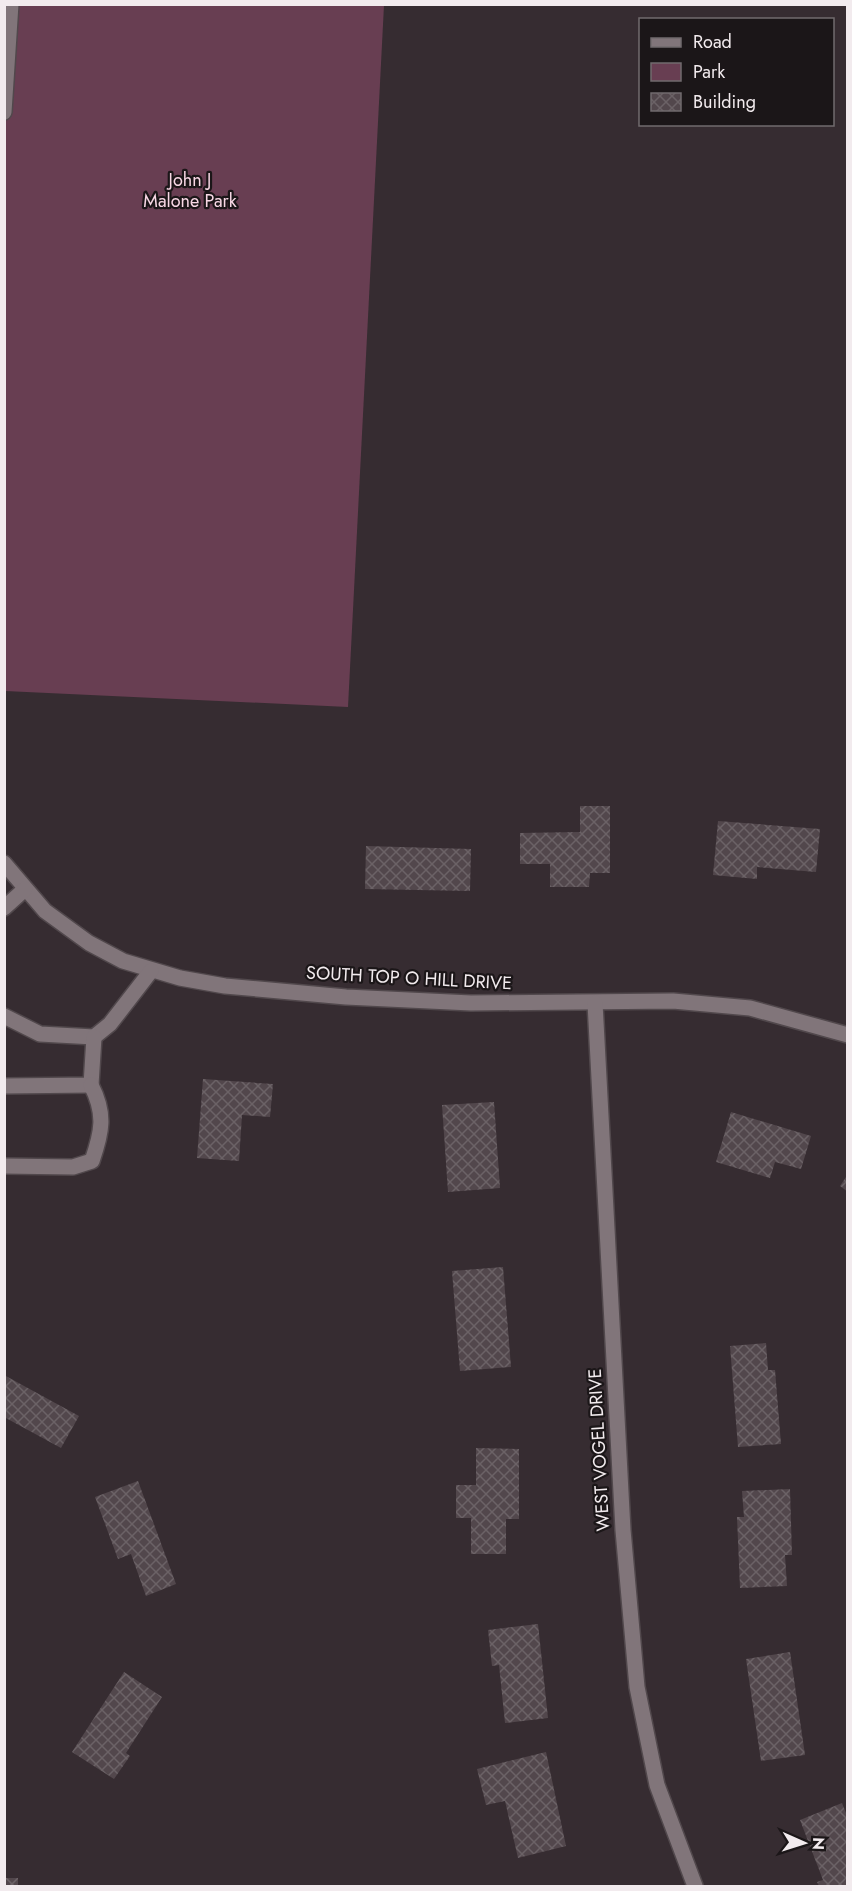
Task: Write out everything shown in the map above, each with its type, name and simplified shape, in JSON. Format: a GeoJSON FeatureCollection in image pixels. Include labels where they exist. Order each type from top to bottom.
{"type":"FeatureCollection","features":[{"type":"Feature","properties":{"kind":"street"},"geometry":{"type":"LineString","coordinates":[[4,112],[11,4]]}},
{"type":"Feature","properties":{"kind":"street","name":"SOUTH TOP O HILL DRIVE"},"geometry":{"type":"LineString","coordinates":[[4,863],[45,911],[89,943],[123,961],[151,971],[225,986],[346,998],[471,1003],[673,1001],[750,1008],[848,1035]]}},
{"type":"Feature","properties":{"kind":"street"},"geometry":{"type":"LineString","coordinates":[[4,908],[25,889]]}},
{"type":"Feature","properties":{"kind":"street"},"geometry":{"type":"LineString","coordinates":[[4,1016],[40,1034],[94,1037],[110,1024],[151,971]]}},
{"type":"Feature","properties":{"kind":"street","name":"WEST VOGEL DRIVE"},"geometry":{"type":"LineString","coordinates":[[595,1003],[595,1045],[623,1530],[637,1687],[657,1785],[695,1887]]}},
{"type":"Feature","properties":{"kind":"street"},"geometry":{"type":"LineString","coordinates":[[4,1166],[73,1167],[92,1161],[100,1137],[101,1103],[91,1085],[94,1037]]}},
{"type":"Feature","properties":{"kind":"street"},"geometry":{"type":"LineString","coordinates":[[4,1086],[91,1085]]}},
{"type":"Feature","properties":{"kind":"green space","name":"John J Malone Park"},"geometry":{"type":"Polygon","coordinates":[[[5,5],[384,5],[348,707],[5,691],[5,5]]]}},
{"type":"Feature","properties":{"kind":"building"},"geometry":{"type":"Polygon","coordinates":[[[580,806],[610,806],[610,873],[590,873],[589,887],[550,887],[550,864],[520,864],[520,833],[580,832],[580,806]]]}},
{"type":"Feature","properties":{"kind":"building"},"geometry":{"type":"Polygon","coordinates":[[[718,821],[820,829],[816,872],[757,867],[757,879],[713,875],[718,821]]]}},
{"type":"Feature","properties":{"kind":"building"},"geometry":{"type":"Polygon","coordinates":[[[366,846],[471,849],[470,891],[365,889],[366,846]]]}},
{"type":"Feature","properties":{"kind":"building"},"geometry":{"type":"Polygon","coordinates":[[[203,1079],[273,1084],[270,1117],[242,1115],[239,1161],[197,1158],[203,1079]]]}},
{"type":"Feature","properties":{"kind":"building"},"geometry":{"type":"Polygon","coordinates":[[[494,1102],[500,1188],[448,1192],[442,1105],[494,1102]]]}},
{"type":"Feature","properties":{"kind":"building"},"geometry":{"type":"Polygon","coordinates":[[[731,1112],[811,1136],[801,1169],[775,1162],[770,1178],[716,1162],[731,1112]]]}},
{"type":"Feature","properties":{"kind":"building"},"geometry":{"type":"Polygon","coordinates":[[[848,1174],[848,1192],[840,1186],[848,1174]]]}},
{"type":"Feature","properties":{"kind":"building"},"geometry":{"type":"Polygon","coordinates":[[[503,1267],[511,1367],[460,1371],[452,1271],[503,1267]]]}},
{"type":"Feature","properties":{"kind":"building"},"geometry":{"type":"Polygon","coordinates":[[[766,1343],[768,1370],[775,1370],[781,1444],[738,1447],[730,1346],[766,1343]]]}},
{"type":"Feature","properties":{"kind":"building"},"geometry":{"type":"Polygon","coordinates":[[[4,1375],[79,1416],[61,1448],[4,1417],[4,1375]]]}},
{"type":"Feature","properties":{"kind":"building"},"geometry":{"type":"Polygon","coordinates":[[[476,1448],[519,1449],[519,1519],[506,1519],[506,1554],[471,1554],[471,1518],[456,1518],[456,1485],[476,1485],[476,1448]]]}},
{"type":"Feature","properties":{"kind":"building"},"geometry":{"type":"Polygon","coordinates":[[[138,1481],[176,1584],[146,1596],[131,1554],[118,1559],[95,1497],[138,1481]]]}},
{"type":"Feature","properties":{"kind":"building"},"geometry":{"type":"Polygon","coordinates":[[[790,1489],[792,1555],[785,1555],[787,1586],[740,1588],[737,1517],[744,1517],[742,1491],[790,1489]]]}},
{"type":"Feature","properties":{"kind":"building"},"geometry":{"type":"Polygon","coordinates":[[[538,1624],[548,1718],[505,1723],[499,1665],[492,1666],[488,1630],[538,1624]]]}},
{"type":"Feature","properties":{"kind":"building"},"geometry":{"type":"Polygon","coordinates":[[[790,1652],[805,1755],[761,1761],[746,1659],[790,1652]]]}},
{"type":"Feature","properties":{"kind":"building"},"geometry":{"type":"Polygon","coordinates":[[[124,1672],[162,1697],[126,1753],[130,1756],[114,1779],[72,1752],[124,1672]]]}},
{"type":"Feature","properties":{"kind":"building"},"geometry":{"type":"Polygon","coordinates":[[[546,1752],[566,1846],[518,1858],[505,1801],[486,1805],[477,1769],[546,1752]]]}},
{"type":"Feature","properties":{"kind":"building"},"geometry":{"type":"Polygon","coordinates":[[[842,1803],[848,1818],[848,1886],[819,1886],[817,1882],[823,1880],[800,1820],[842,1803]]]}},
{"type":"Feature","properties":{"kind":"building"},"geometry":{"type":"Polygon","coordinates":[[[4,1878],[18,1878],[18,1886],[4,1886],[4,1878]]]}}]}
